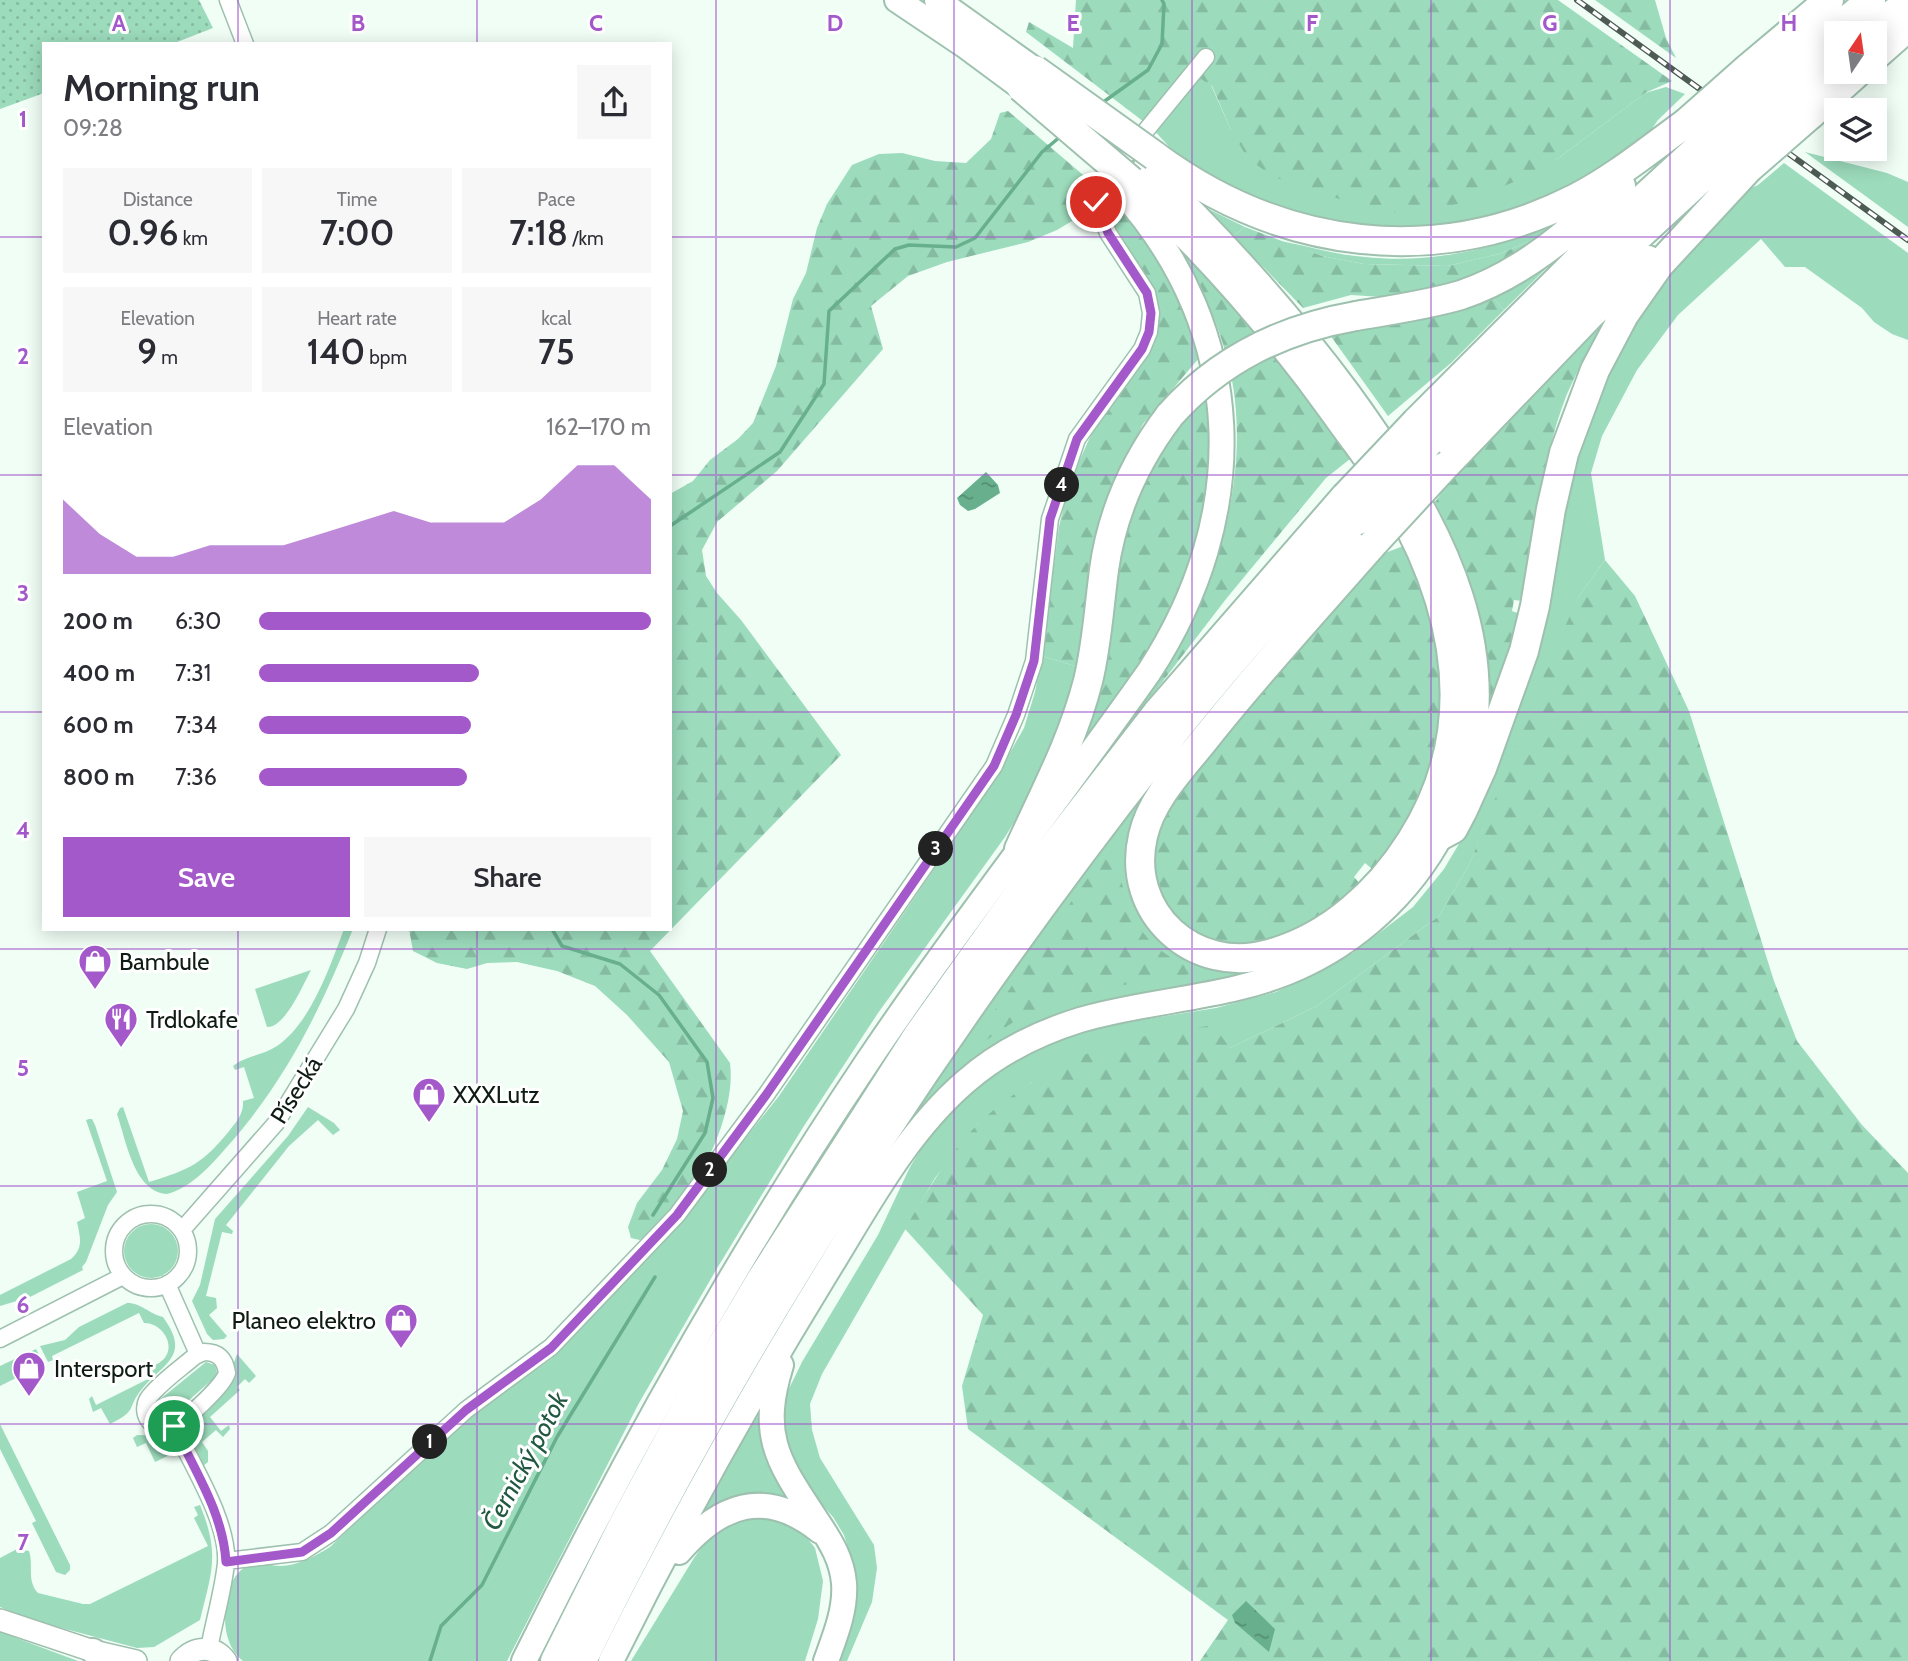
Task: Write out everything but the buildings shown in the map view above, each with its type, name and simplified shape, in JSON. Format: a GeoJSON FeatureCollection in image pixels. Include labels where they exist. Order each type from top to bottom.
{"type":"FeatureCollection","features":[{"type":"Feature","properties":{"kind":"highway"},"geometry":{"type":"LineString","coordinates":[[897,0],[967,47],[1028,79]]}},
{"type":"Feature","properties":{"kind":"highway"},"geometry":{"type":"LineString","coordinates":[[611,1661],[748,1404],[870,1202],[919,1130],[949,1097],[982,1068],[1037,1036],[1081,1020],[1246,986],[1310,962],[1351,938],[1386,908],[1416,874],[1440,836],[1464,778],[1472,744],[1477,703],[1475,655],[1465,604],[1447,555],[1409,482],[1370,423],[1285,311],[1198,216],[1139,173],[937,0]]}},
{"type":"Feature","properties":{"kind":"highway"},"geometry":{"type":"LineString","coordinates":[[1440,836],[1453,829],[1468,800],[1524,651],[1542,572],[1561,462],[1572,425],[1595,370],[1624,315],[1659,265],[1717,146],[1746,69],[1829,0]]}},
{"type":"Feature","properties":{"kind":"highway"},"geometry":{"type":"LineString","coordinates":[[1790,100],[1871,0]]}},
{"type":"Feature","properties":{"kind":"highway"},"geometry":{"type":"LineString","coordinates":[[1885,21],[1908,2]]}},
{"type":"Feature","properties":{"kind":"highway"},"geometry":{"type":"LineString","coordinates":[[1887,46],[1908,27]]}},
{"type":"Feature","properties":{"kind":"highway"},"geometry":{"type":"LineString","coordinates":[[1019,849],[1080,708],[1094,654],[1104,569],[1119,506],[1144,452],[1170,415],[1209,378],[1252,349],[1293,331],[1461,295],[1520,268],[1563,239],[1629,180],[1717,146],[1790,100],[1824,72]]}},
{"type":"Feature","properties":{"kind":"highway"},"geometry":{"type":"LineString","coordinates":[[555,1661],[623,1525],[700,1382],[790,1232],[918,1035],[1037,868],[1157,713],[1422,432],[1600,273],[1717,146],[1790,100],[1829,84]]}},
{"type":"Feature","properties":{"kind":"highway"},"geometry":{"type":"LineString","coordinates":[[1139,173],[1208,191],[1272,220],[1297,228],[1348,238],[1424,241],[1492,230],[1555,208],[1617,174],[1717,146]]}},
{"type":"Feature","properties":{"kind":"highway"},"geometry":{"type":"LineString","coordinates":[[1139,173],[1186,233],[1252,306],[1325,398],[1384,481],[1415,537],[1437,590],[1454,659],[1454,724],[1444,769],[1426,815],[1403,854],[1373,890],[1337,920],[1284,950],[1238,959],[1219,957],[1198,950],[1175,937],[1147,898],[1140,854],[1148,820],[1171,782],[1225,714],[1373,545],[1444,467],[1591,314],[1717,146]]}},
{"type":"Feature","properties":{"kind":"highway"},"geometry":{"type":"LineString","coordinates":[[524,1661],[652,1413],[772,1209],[910,999],[1129,700],[1168,642],[1197,582],[1212,530],[1220,478],[1221,427],[1215,378],[1203,329],[1190,294],[1175,263],[1150,225],[1139,173]]}},
{"type":"Feature","properties":{"kind":"highway"},"geometry":{"type":"LineString","coordinates":[[582,1661],[645,1536],[723,1393],[845,1190],[939,1049],[1057,885],[1173,734],[1268,621],[1351,509]]}},
{"type":"Feature","properties":{"kind":"highway"},"geometry":{"type":"LineString","coordinates":[[792,1331],[772,1397],[773,1439],[787,1475],[830,1540],[842,1570],[844,1592],[841,1615],[826,1661]]}},
{"type":"Feature","properties":{"kind":"highway"},"geometry":{"type":"LineString","coordinates":[[644,1596],[700,1529],[730,1511],[753,1506],[777,1508],[801,1517],[830,1540]]}},
{"type":"Feature","properties":{"kind":"main road"},"geometry":{"type":"LineString","coordinates":[[0,1620],[100,1656],[135,1661]]}},
{"type":"Feature","properties":{"kind":"main road"},"geometry":{"type":"LineString","coordinates":[[181,1661],[192,1651],[218,1655]]}},
{"type":"Feature","properties":{"kind":"street"},"geometry":{"type":"LineString","coordinates":[[228,0],[244,42]]}},
{"type":"Feature","properties":{"kind":"street"},"geometry":{"type":"LineString","coordinates":[[226,1562],[302,1552],[331,1533],[466,1410],[551,1348],[677,1215],[766,1095],[994,766],[1016,715],[1034,661],[1050,519],[1077,439],[1142,349],[1149,332],[1151,313],[1147,293],[1108,233],[1096,202],[1099,188],[1206,57]]}},
{"type":"Feature","properties":{"kind":"street","name":"Písecká"},"geometry":{"type":"LineString","coordinates":[[182,1230],[276,1123],[346,1009],[367,964],[378,931]]}},
{"type":"Feature","properties":{"kind":"street"},"geometry":{"type":"LineString","coordinates":[[151,1213],[175,1222],[182,1230],[188,1244],[188,1257],[177,1278],[156,1288],[133,1283],[123,1276],[114,1255],[114,1243],[127,1222],[151,1213]]}},
{"type":"Feature","properties":{"kind":"street"},"geometry":{"type":"LineString","coordinates":[[0,1339],[123,1276]]}},
{"type":"Feature","properties":{"kind":"street"},"geometry":{"type":"LineString","coordinates":[[167,1284],[198,1354]]}},
{"type":"Feature","properties":{"kind":"street"},"geometry":{"type":"LineString","coordinates":[[211,1352],[222,1359],[226,1366],[225,1379],[174,1426],[163,1429],[150,1423],[145,1412],[147,1399],[198,1354],[211,1352]]}},
{"type":"Feature","properties":{"kind":"street"},"geometry":{"type":"LineString","coordinates":[[174,1426],[215,1510],[225,1544],[226,1562],[218,1655]]}},
{"type":"Feature","properties":{"kind":"green space"},"geometry":{"type":"Polygon","coordinates":[[[0,0],[199,0],[213,28],[177,42],[42,42],[42,94],[0,109],[0,0]]]}},
{"type":"Feature","properties":{"kind":"green space"},"geometry":{"type":"Polygon","coordinates":[[[1076,0],[1558,0],[1672,81],[1645,93],[1556,160],[1521,179],[1465,202],[1413,215],[1372,210],[1274,177],[1248,159],[1231,130],[1212,86],[1201,79],[1190,83],[1152,128],[1026,32],[1029,22],[1073,48],[1076,0]]]}},
{"type":"Feature","properties":{"kind":"green space"},"geometry":{"type":"Polygon","coordinates":[[[1595,0],[1655,0],[1666,38],[1676,58],[1595,0]]]}},
{"type":"Feature","properties":{"kind":"green space"},"geometry":{"type":"Polygon","coordinates":[[[1201,78],[1211,85],[1231,130],[1556,160],[1645,93],[1666,87],[1685,94],[1658,120],[1635,153],[1602,176],[1477,226],[1392,231],[1298,216],[1206,176],[1173,151],[1152,128],[1190,83],[1201,78]]]}},
{"type":"Feature","properties":{"kind":"green space"},"geometry":{"type":"Polygon","coordinates":[[[1008,111],[1089,180],[1080,198],[1077,218],[1028,242],[947,262],[908,276],[871,306],[883,349],[777,471],[717,522],[702,550],[706,576],[717,593],[741,620],[841,755],[672,928],[672,493],[693,481],[710,460],[738,439],[753,423],[776,366],[793,299],[806,273],[817,228],[827,204],[852,165],[879,154],[902,153],[935,161],[966,163],[991,139],[1000,113],[1008,111]]]}},
{"type":"Feature","properties":{"kind":"green space"},"geometry":{"type":"Polygon","coordinates":[[[1805,152],[1824,157],[1824,161],[1840,161],[1887,173],[1908,182],[1908,227],[1805,152]]]}},
{"type":"Feature","properties":{"kind":"green space"},"geometry":{"type":"Polygon","coordinates":[[[1784,163],[1908,253],[1908,340],[1892,334],[1874,322],[1862,308],[1805,267],[1785,267],[1761,239],[1678,315],[1637,370],[1602,436],[1591,473],[1605,560],[1579,596],[1469,865],[1439,916],[1317,1006],[1230,1048],[1032,1082],[978,1124],[935,1178],[822,1374],[810,1404],[812,1430],[820,1458],[874,1545],[877,1568],[872,1602],[847,1661],[839,1661],[854,1620],[856,1573],[844,1535],[833,1517],[784,1457],[781,1405],[802,1362],[878,1235],[910,1167],[928,1138],[960,1101],[1017,1056],[1090,1028],[1216,1008],[1276,992],[1353,953],[1413,907],[1444,869],[1463,837],[1570,470],[1631,316],[1738,194],[1758,185],[1784,163]]]}},
{"type":"Feature","properties":{"kind":"green space"},"geometry":{"type":"Polygon","coordinates":[[[1105,190],[1143,234],[1185,308],[1199,358],[1143,424],[1126,458],[1078,667],[1042,656],[1059,527],[1069,484],[1099,417],[1148,350],[1157,331],[1158,313],[1104,208],[1105,190]]]}},
{"type":"Feature","properties":{"kind":"green space"},"geometry":{"type":"Polygon","coordinates":[[[1204,207],[1245,227],[1233,236],[1204,207]]]}},
{"type":"Feature","properties":{"kind":"green space"},"geometry":{"type":"Polygon","coordinates":[[[1565,221],[1484,275],[1398,298],[1351,295],[1303,308],[1233,236],[1245,227],[1322,256],[1364,264],[1447,266],[1499,254],[1531,241],[1565,221]]]}},
{"type":"Feature","properties":{"kind":"green space"},"geometry":{"type":"Polygon","coordinates":[[[1554,226],[1531,241],[1499,254],[1447,266],[1364,264],[1322,256],[1280,241],[1354,256],[1414,258],[1484,248],[1554,226]]]}},
{"type":"Feature","properties":{"kind":"green space"},"geometry":{"type":"Polygon","coordinates":[[[1569,246],[1504,310],[1490,294],[1569,246]]]}},
{"type":"Feature","properties":{"kind":"green space"},"geometry":{"type":"Polygon","coordinates":[[[1185,247],[1220,283],[1355,455],[1326,478],[1226,599],[1097,767],[1093,763],[1175,648],[1199,604],[1224,532],[1232,494],[1236,418],[1232,381],[1214,319],[1178,248],[1185,247]]]}},
{"type":"Feature","properties":{"kind":"green space"},"geometry":{"type":"Polygon","coordinates":[[[1490,294],[1504,310],[1451,363],[1388,416],[1330,335],[1490,294]]]}},
{"type":"Feature","properties":{"kind":"green space"},"geometry":{"type":"Polygon","coordinates":[[[1604,321],[1571,385],[1558,419],[1540,496],[1523,601],[1514,600],[1512,611],[1520,614],[1492,704],[1489,704],[1486,649],[1476,599],[1435,502],[1455,473],[1568,351],[1604,321]]]}},
{"type":"Feature","properties":{"kind":"green space"},"geometry":{"type":"Polygon","coordinates":[[[1208,394],[1211,474],[1194,555],[1160,637],[1079,750],[1114,559],[1153,452],[1208,394]]]}},
{"type":"Feature","properties":{"kind":"green space"},"geometry":{"type":"Polygon","coordinates":[[[1406,545],[1422,576],[1445,672],[1440,748],[1423,796],[1376,872],[1365,863],[1354,877],[1363,887],[1309,928],[1250,945],[1216,942],[1192,932],[1173,915],[1163,900],[1155,879],[1152,856],[1155,832],[1175,791],[1361,573],[1385,553],[1406,545]]]}},
{"type":"Feature","properties":{"kind":"green space"},"geometry":{"type":"Polygon","coordinates":[[[1605,560],[1635,596],[1689,711],[1774,981],[1797,1041],[1862,1125],[1908,1173],[1908,1661],[1200,1661],[1228,1620],[968,1429],[962,1386],[983,1315],[905,1229],[968,1134],[995,1109],[1029,1084],[1068,1062],[1108,1046],[1159,1033],[1213,1025],[1230,1048],[1317,1006],[1439,916],[1469,865],[1552,655],[1579,596],[1605,560]]]}},
{"type":"Feature","properties":{"kind":"green space"},"geometry":{"type":"Polygon","coordinates":[[[1042,656],[1078,667],[1071,702],[1034,790],[1005,837],[878,1013],[802,1129],[716,1270],[639,1403],[507,1661],[243,1661],[229,1642],[225,1618],[226,1600],[236,1575],[249,1565],[293,1564],[330,1547],[465,1420],[551,1359],[673,1229],[779,1096],[992,784],[1024,728],[1042,656]]]}},
{"type":"Feature","properties":{"kind":"green space"},"geometry":{"type":"Polygon","coordinates":[[[1133,803],[1144,810],[1274,963],[1248,974],[1098,1005],[920,1114],[912,1109],[1133,803]]]}},
{"type":"Feature","properties":{"kind":"green space"},"geometry":{"type":"Polygon","coordinates":[[[1105,854],[1116,856],[1130,910],[1147,937],[1175,960],[1194,969],[1191,974],[1105,989],[1062,1000],[1022,1017],[981,1044],[975,1038],[1105,854]]]}},
{"type":"Feature","properties":{"kind":"green space"},"geometry":{"type":"Polygon","coordinates":[[[343,931],[352,931],[314,1017],[283,1071],[247,1123],[207,1169],[184,1187],[167,1194],[156,1191],[147,1184],[139,1175],[128,1150],[117,1114],[120,1108],[123,1107],[149,1182],[195,1164],[220,1141],[237,1120],[243,1101],[254,1098],[244,1067],[235,1070],[233,1066],[266,1052],[289,1036],[309,1009],[343,931]]]}},
{"type":"Feature","properties":{"kind":"green space"},"geometry":{"type":"Polygon","coordinates":[[[409,931],[669,931],[650,951],[730,1063],[731,1081],[724,1119],[717,1139],[698,1177],[677,1208],[640,1240],[631,1238],[628,1227],[637,1203],[662,1170],[677,1139],[683,1111],[669,1062],[627,1015],[595,986],[557,971],[517,962],[487,963],[467,969],[437,963],[413,951],[409,931]]]}},
{"type":"Feature","properties":{"kind":"green space"},"geometry":{"type":"Polygon","coordinates":[[[311,970],[287,1013],[280,1021],[267,1027],[255,989],[311,970]]]}},
{"type":"Feature","properties":{"kind":"green space"},"geometry":{"type":"Polygon","coordinates":[[[308,1107],[334,1123],[340,1130],[333,1135],[318,1120],[289,1146],[226,1225],[233,1231],[232,1234],[222,1232],[206,1296],[216,1298],[217,1308],[209,1315],[227,1336],[213,1340],[207,1334],[192,1301],[200,1285],[215,1219],[288,1136],[308,1107]]]}},
{"type":"Feature","properties":{"kind":"green space"},"geometry":{"type":"Polygon","coordinates":[[[92,1119],[117,1192],[108,1205],[83,1270],[30,1297],[0,1306],[0,1295],[71,1259],[78,1251],[80,1242],[77,1222],[85,1218],[77,1192],[107,1181],[86,1120],[92,1119]]]}},
{"type":"Feature","properties":{"kind":"green space"},"geometry":{"type":"Polygon","coordinates":[[[151,1224],[170,1232],[178,1251],[170,1270],[151,1278],[132,1270],[124,1251],[132,1232],[151,1224]]]}},
{"type":"Feature","properties":{"kind":"green space"},"geometry":{"type":"Polygon","coordinates":[[[127,1303],[163,1317],[175,1341],[175,1350],[172,1358],[137,1395],[129,1412],[110,1424],[101,1408],[93,1412],[89,1399],[92,1396],[96,1405],[150,1378],[146,1369],[162,1361],[168,1350],[167,1339],[160,1329],[144,1323],[139,1313],[52,1356],[53,1360],[48,1362],[40,1346],[65,1340],[79,1327],[127,1303]]]}},
{"type":"Feature","properties":{"kind":"green space"},"geometry":{"type":"Polygon","coordinates":[[[36,1349],[44,1364],[0,1386],[0,1366],[36,1349]]]}},
{"type":"Feature","properties":{"kind":"green space"},"geometry":{"type":"Polygon","coordinates":[[[237,1354],[256,1376],[249,1383],[245,1379],[237,1387],[240,1390],[210,1417],[221,1431],[229,1425],[230,1429],[223,1437],[216,1430],[202,1442],[208,1451],[208,1462],[202,1470],[190,1441],[191,1425],[232,1368],[237,1354]]]}},
{"type":"Feature","properties":{"kind":"green space"},"geometry":{"type":"Polygon","coordinates":[[[206,1362],[215,1365],[217,1372],[214,1378],[171,1416],[164,1419],[157,1416],[155,1409],[158,1401],[206,1362]]]}},
{"type":"Feature","properties":{"kind":"green space"},"geometry":{"type":"Polygon","coordinates":[[[755,1416],[758,1418],[765,1458],[791,1502],[765,1495],[745,1495],[725,1501],[702,1513],[755,1416]]]}},
{"type":"Feature","properties":{"kind":"green space"},"geometry":{"type":"Polygon","coordinates":[[[0,1424],[70,1565],[70,1570],[65,1575],[56,1572],[32,1523],[36,1521],[0,1449],[0,1424]]]}},
{"type":"Feature","properties":{"kind":"green space"},"geometry":{"type":"Polygon","coordinates":[[[137,1435],[158,1439],[174,1453],[155,1462],[146,1443],[137,1447],[133,1438],[137,1435]]]}},
{"type":"Feature","properties":{"kind":"green space"},"geometry":{"type":"Polygon","coordinates":[[[200,1505],[210,1537],[212,1562],[200,1620],[154,1647],[137,1648],[39,1622],[0,1607],[0,1558],[17,1549],[29,1551],[32,1583],[38,1593],[90,1604],[208,1546],[194,1518],[198,1515],[194,1507],[200,1505]]]}},
{"type":"Feature","properties":{"kind":"green space"},"geometry":{"type":"Polygon","coordinates":[[[748,1514],[797,1525],[815,1548],[823,1581],[818,1619],[805,1661],[631,1661],[707,1540],[726,1525],[748,1514]]]}},
{"type":"Feature","properties":{"kind":"green space"},"geometry":{"type":"Polygon","coordinates":[[[0,1632],[78,1661],[0,1661],[0,1632]]]}},
{"type":"Feature","properties":{"kind":"water"},"geometry":{"type":"Polygon","coordinates":[[[986,472],[998,485],[1000,493],[968,511],[960,505],[957,498],[986,472]]]}},
{"type":"Feature","properties":{"kind":"water"},"geometry":{"type":"Polygon","coordinates":[[[1246,1601],[1275,1629],[1269,1652],[1235,1623],[1232,1615],[1246,1601]]]}},
{"type":"Feature","properties":{"kind":"waterway","name":"Černický potok"},"geometry":{"type":"LineString","coordinates":[[1102,103],[1148,70],[1162,44],[1162,0]]}},
{"type":"Feature","properties":{"kind":"waterway","name":"Černický potok"},"geometry":{"type":"LineString","coordinates":[[672,525],[780,452],[824,384],[829,311],[895,249],[909,245],[956,247],[975,238],[1042,152],[1061,136]]}},
{"type":"Feature","properties":{"kind":"waterway","name":"Černický potok"},"geometry":{"type":"LineString","coordinates":[[553,931],[562,946],[620,964],[659,995],[707,1062],[713,1098],[705,1133],[653,1215]]}},
{"type":"Feature","properties":{"kind":"waterway","name":"Černický potok"},"geometry":{"type":"LineString","coordinates":[[430,1661],[441,1626],[482,1585],[557,1437],[655,1277]]}},
{"type":"Feature","properties":{"kind":"railway"},"geometry":{"type":"LineString","coordinates":[[1577,0],[1908,240]]}},
{"type":"Feature","properties":{"kind":"place","name":"Bambule"},"geometry":{"type":"Point","coordinates":[95,991]}},
{"type":"Feature","properties":{"kind":"place","name":"Trdlokafe"},"geometry":{"type":"Point","coordinates":[121,1049]}},
{"type":"Feature","properties":{"kind":"place","name":"XXXLutz"},"geometry":{"type":"Point","coordinates":[429,1124]}},
{"type":"Feature","properties":{"kind":"place","name":"Planeo elektro"},"geometry":{"type":"Point","coordinates":[401,1350]}},
{"type":"Feature","properties":{"kind":"place","name":"Intersport"},"geometry":{"type":"Point","coordinates":[29,1398]}},
{"type":"Feature","properties":{"kind":"route"},"geometry":{"type":"LineString","coordinates":[[174,1426],[215,1510],[225,1544],[226,1562],[302,1552],[331,1533],[466,1410],[551,1348],[677,1215],[766,1095],[994,766],[1016,715],[1034,661],[1050,519],[1077,439],[1142,349],[1149,332],[1151,313],[1147,293],[1108,233],[1096,202]]}}]}
